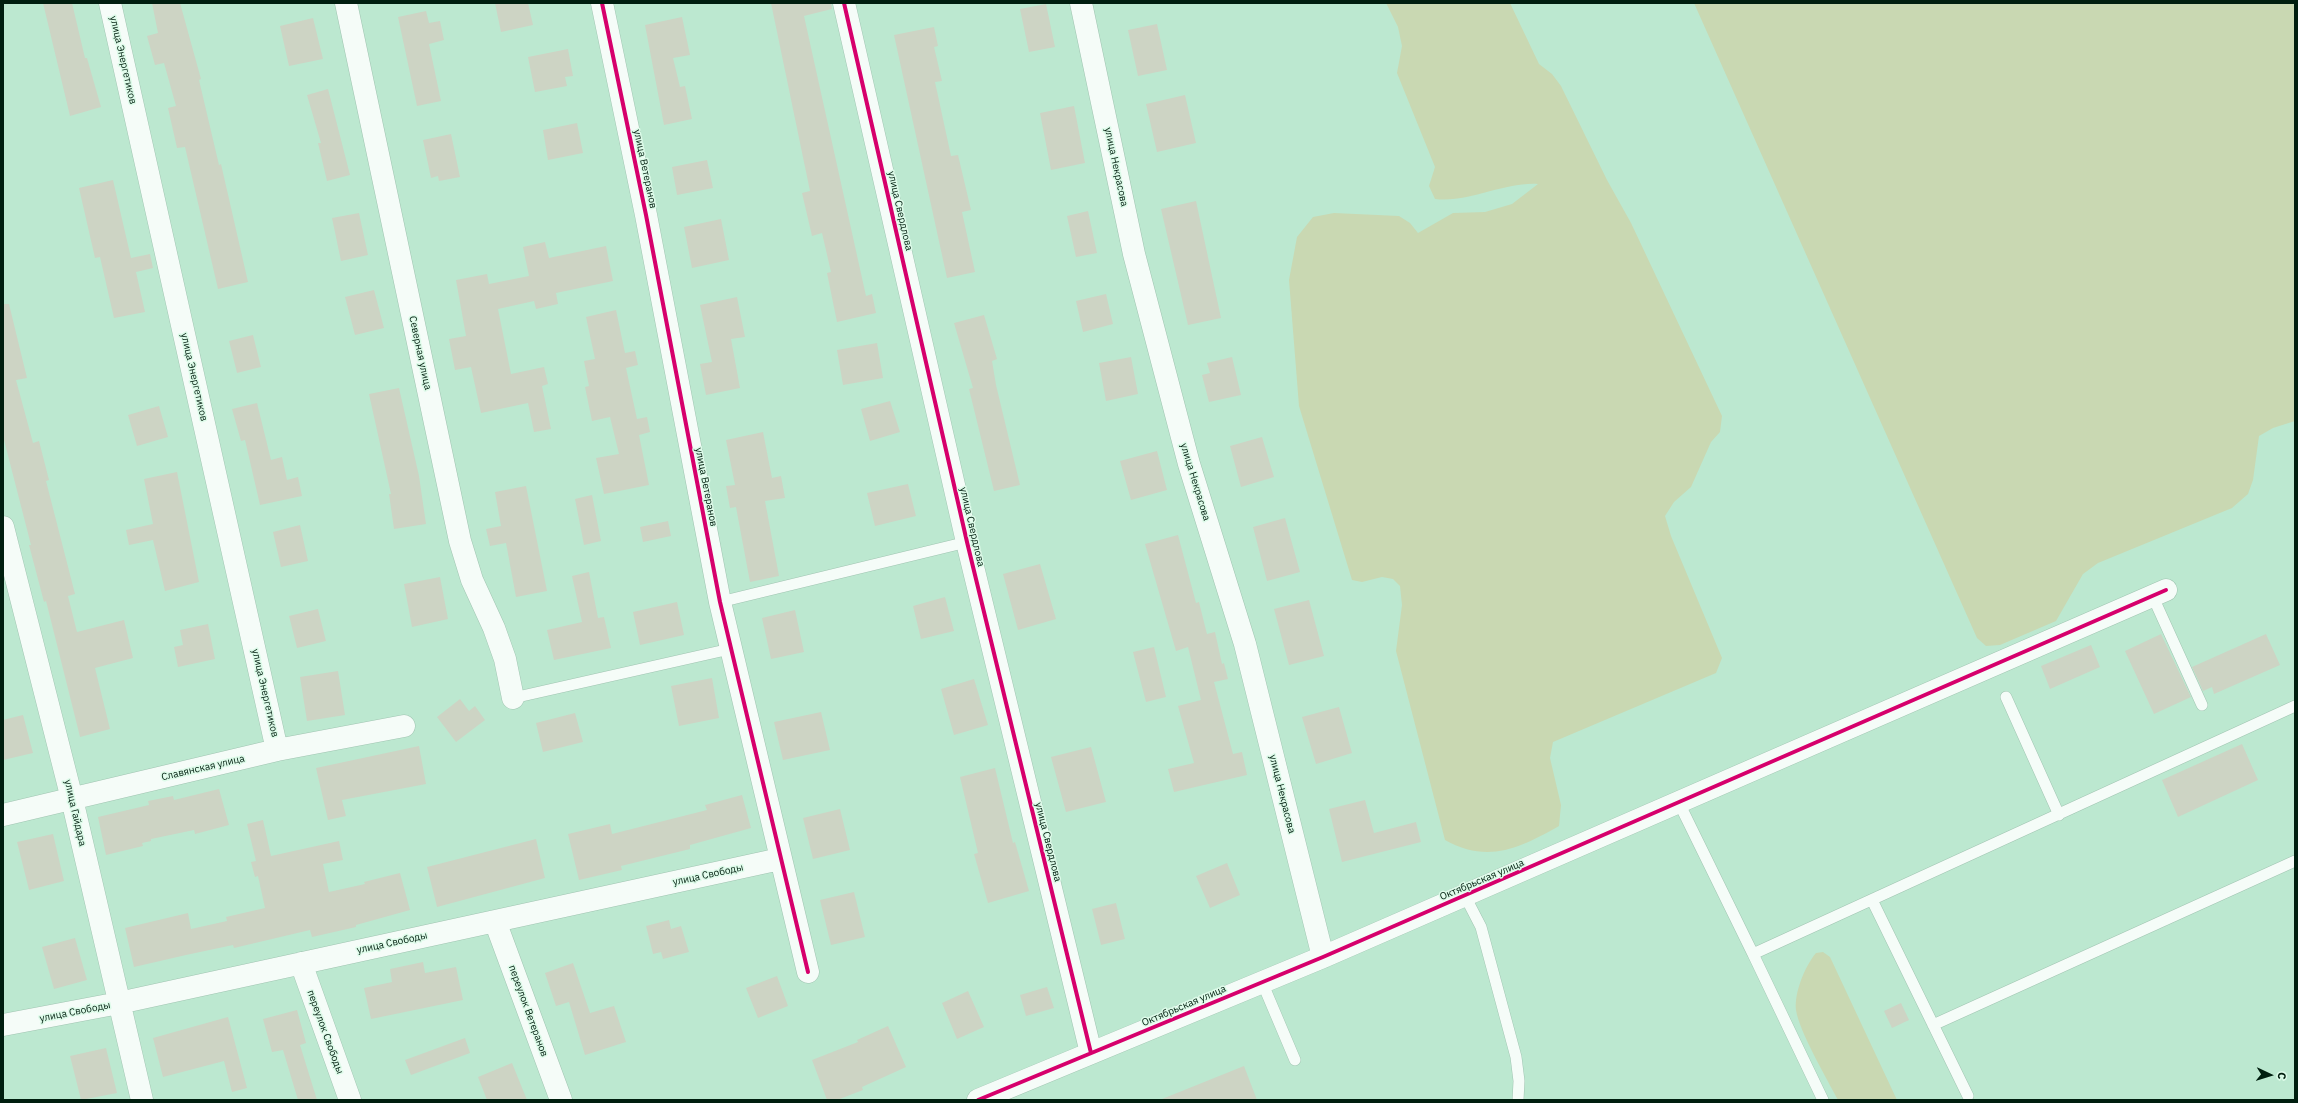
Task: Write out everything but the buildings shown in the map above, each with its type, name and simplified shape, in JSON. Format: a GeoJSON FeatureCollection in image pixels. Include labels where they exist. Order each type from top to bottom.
{"type":"FeatureCollection","features":[{"type":"Feature","properties":{"kind":"street","name":"улица Энергетиков"},"geometry":{"type":"LineString","coordinates":[[110,3],[277,750]]}},
{"type":"Feature","properties":{"kind":"street","name":"Северная улица"},"geometry":{"type":"LineString","coordinates":[[346,3],[460,541],[472,580],[494,628],[505,659],[513,698]]}},
{"type":"Feature","properties":{"kind":"street","name":"улица Ветеранов"},"geometry":{"type":"LineString","coordinates":[[602,3],[646,215],[720,602],[808,972]]}},
{"type":"Feature","properties":{"kind":"street","name":"улица Свердлова"},"geometry":{"type":"LineString","coordinates":[[844,3],[967,542],[1091,1053]]}},
{"type":"Feature","properties":{"kind":"street","name":"улица Некрасова"},"geometry":{"type":"LineString","coordinates":[[1081,3],[1138,269],[1189,464],[1245,644],[1323,957]]}},
{"type":"Feature","properties":{"kind":"street","name":"улица Гайдара"},"geometry":{"type":"LineString","coordinates":[[3,527],[72,799],[142,1100]]}},
{"type":"Feature","properties":{"kind":"street","name":"Октябрьская улица"},"geometry":{"type":"LineString","coordinates":[[978,1100],[1323,957],[1680,804],[2159,594]]}},
{"type":"Feature","properties":{"kind":"street","name":"Славянская улица"},"geometry":{"type":"LineString","coordinates":[[3,815],[277,750],[404,726]]}},
{"type":"Feature","properties":{"kind":"street","name":"улица Свободы"},"geometry":{"type":"LineString","coordinates":[[3,1025],[119,1003],[780,859]]}},
{"type":"Feature","properties":{"kind":"street","name":"переулок Ветеранов"},"geometry":{"type":"LineString","coordinates":[[495,921],[561,1100]]}},
{"type":"Feature","properties":{"kind":"street","name":"переулок Свободы"},"geometry":{"type":"LineString","coordinates":[[301,963],[350,1100]]}},
{"type":"Feature","properties":{"kind":"lane"},"geometry":{"type":"LineString","coordinates":[[720,602],[967,542]]}},
{"type":"Feature","properties":{"kind":"lane"},"geometry":{"type":"LineString","coordinates":[[2159,594],[2202,706]]}},
{"type":"Feature","properties":{"kind":"lane"},"geometry":{"type":"LineString","coordinates":[[513,698],[730,649]]}},
{"type":"Feature","properties":{"kind":"lane"},"geometry":{"type":"LineString","coordinates":[[2006,697],[2059,815]]}},
{"type":"Feature","properties":{"kind":"lane"},"geometry":{"type":"LineString","coordinates":[[1753,954],[2295,706]]}},
{"type":"Feature","properties":{"kind":"lane"},"geometry":{"type":"LineString","coordinates":[[1680,804],[1823,1100]]}},
{"type":"Feature","properties":{"kind":"lane"},"geometry":{"type":"LineString","coordinates":[[1932,1025],[2295,861]]}},
{"type":"Feature","properties":{"kind":"lane"},"geometry":{"type":"LineString","coordinates":[[1465,896],[1481,927],[1516,1057],[1519,1081],[1518,1100]]}},
{"type":"Feature","properties":{"kind":"lane"},"geometry":{"type":"LineString","coordinates":[[1872,900],[1968,1096]]}},
{"type":"Feature","properties":{"kind":"lane"},"geometry":{"type":"LineString","coordinates":[[1262,982],[1295,1060]]}},
{"type":"Feature","properties":{"kind":"green space"},"geometry":{"type":"Polygon","coordinates":[[[1386,3],[1510,3],[1539,64],[1552,74],[1561,86],[1607,180],[1631,223],[1722,416],[1720,432],[1711,442],[1691,487],[1674,502],[1665,516],[1671,536],[1722,658],[1716,673],[1553,742],[1550,758],[1561,805],[1559,826],[1531,841],[1504,850],[1490,852],[1475,851],[1445,840],[1396,651],[1402,605],[1400,586],[1393,579],[1382,577],[1362,582],[1352,580],[1299,406],[1289,280],[1297,237],[1313,217],[1334,213],[1399,216],[1410,223],[1418,233],[1453,213],[1485,212],[1512,204],[1538,184],[1512,186],[1461,198],[1435,199],[1429,186],[1435,167],[1397,73],[1402,46],[1398,27],[1386,3]]]}},
{"type":"Feature","properties":{"kind":"green space"},"geometry":{"type":"Polygon","coordinates":[[[1694,3],[2293,3],[2295,8],[2295,421],[2273,428],[2259,436],[2253,480],[2248,494],[2232,508],[2098,563],[2083,574],[2056,621],[2000,645],[1986,646],[1977,638],[1694,3]]]}},
{"type":"Feature","properties":{"kind":"green space"},"geometry":{"type":"Polygon","coordinates":[[[1823,952],[1830,957],[1897,1100],[1838,1100],[1814,1055],[1798,1019],[1796,1003],[1804,972],[1816,953],[1823,952]]]}},
{"type":"Feature","properties":{"kind":"cycle path"},"geometry":{"type":"LineString","coordinates":[[602,3],[646,215],[720,602],[808,972]]}},
{"type":"Feature","properties":{"kind":"cycle path"},"geometry":{"type":"LineString","coordinates":[[844,3],[967,542],[1091,1053]]}},
{"type":"Feature","properties":{"kind":"cycle path"},"geometry":{"type":"LineString","coordinates":[[978,1100],[1323,957],[2166,590]]}}]}
